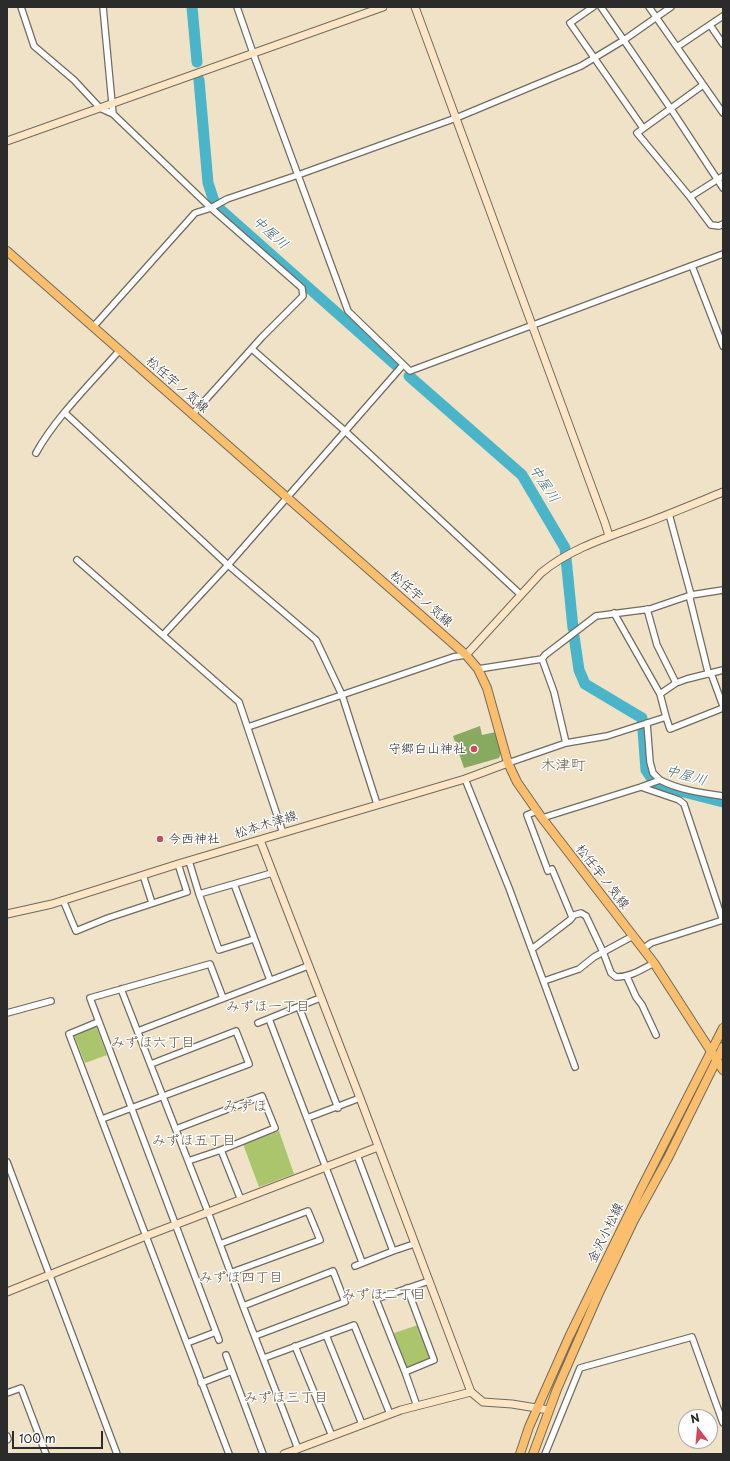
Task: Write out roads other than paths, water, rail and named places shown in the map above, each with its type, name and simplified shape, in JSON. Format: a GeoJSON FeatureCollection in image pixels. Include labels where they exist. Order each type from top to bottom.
{"type":"FeatureCollection","features":[{"type":"Feature","properties":{"kind":"main road","name":"松任宇ノ気線"},"geometry":{"type":"LineString","coordinates":[[7,251],[466,655],[478,669],[487,688],[508,763],[517,782],[542,818],[643,948],[723,1070]]}},
{"type":"Feature","properties":{"kind":"main road","name":"金沢小松線"},"geometry":{"type":"LineString","coordinates":[[520,1454],[529,1427],[582,1309],[710,1051],[723,1028]]}},
{"type":"Feature","properties":{"kind":"main road","name":"金沢小松線"},"geometry":{"type":"LineString","coordinates":[[533,1454],[557,1389],[599,1293],[634,1220],[668,1158],[723,1047]]}},
{"type":"Feature","properties":{"kind":"street"},"geometry":{"type":"LineString","coordinates":[[21,7],[34,46],[74,80],[100,108],[113,114],[215,205],[302,288],[303,296],[262,337],[192,415]]}},
{"type":"Feature","properties":{"kind":"street"},"geometry":{"type":"LineString","coordinates":[[103,7],[113,114]]}},
{"type":"Feature","properties":{"kind":"street"},"geometry":{"type":"LineString","coordinates":[[237,7],[348,311],[410,371],[532,324],[723,254]]}},
{"type":"Feature","properties":{"kind":"street"},"geometry":{"type":"LineString","coordinates":[[7,141],[383,7]]}},
{"type":"Feature","properties":{"kind":"street"},"geometry":{"type":"LineString","coordinates":[[414,7],[609,536]]}},
{"type":"Feature","properties":{"kind":"street"},"geometry":{"type":"LineString","coordinates":[[593,7],[570,23],[643,128]]}},
{"type":"Feature","properties":{"kind":"street"},"geometry":{"type":"LineString","coordinates":[[601,7],[671,108],[723,188]]}},
{"type":"Feature","properties":{"kind":"street"},"geometry":{"type":"LineString","coordinates":[[649,7],[723,113]]}},
{"type":"Feature","properties":{"kind":"street"},"geometry":{"type":"LineString","coordinates":[[94,326],[195,213],[227,199],[456,118],[581,66],[624,40],[671,7]]}},
{"type":"Feature","properties":{"kind":"street"},"geometry":{"type":"LineString","coordinates":[[677,47],[723,16]]}},
{"type":"Feature","properties":{"kind":"street"},"geometry":{"type":"LineString","coordinates":[[710,25],[723,44]]}},
{"type":"Feature","properties":{"kind":"street"},"geometry":{"type":"LineString","coordinates":[[703,86],[637,133],[711,225],[719,226],[723,224]]}},
{"type":"Feature","properties":{"kind":"street"},"geometry":{"type":"LineString","coordinates":[[690,197],[723,176]]}},
{"type":"Feature","properties":{"kind":"street"},"geometry":{"type":"LineString","coordinates":[[692,266],[723,346]]}},
{"type":"Feature","properties":{"kind":"street"},"geometry":{"type":"LineString","coordinates":[[252,349],[345,431],[521,594]]}},
{"type":"Feature","properties":{"kind":"street"},"geometry":{"type":"LineString","coordinates":[[36,453],[65,413],[119,351]]}},
{"type":"Feature","properties":{"kind":"street"},"geometry":{"type":"LineString","coordinates":[[163,635],[228,565],[403,365]]}},
{"type":"Feature","properties":{"kind":"street"},"geometry":{"type":"LineString","coordinates":[[65,413],[228,565],[316,640],[342,695],[377,804]]}},
{"type":"Feature","properties":{"kind":"street"},"geometry":{"type":"LineString","coordinates":[[248,727],[453,657],[466,655],[541,572],[555,561],[609,536],[723,492]]}},
{"type":"Feature","properties":{"kind":"street"},"geometry":{"type":"LineString","coordinates":[[614,613],[660,694],[670,729],[723,707],[710,674],[690,599],[691,595],[669,514]]}},
{"type":"Feature","properties":{"kind":"street"},"geometry":{"type":"LineString","coordinates":[[77,560],[239,702],[283,833]]}},
{"type":"Feature","properties":{"kind":"street"},"geometry":{"type":"LineString","coordinates":[[478,669],[542,659],[545,655],[596,616],[647,609],[691,595],[723,590]]}},
{"type":"Feature","properties":{"kind":"street"},"geometry":{"type":"LineString","coordinates":[[647,609],[657,645],[676,683]]}},
{"type":"Feature","properties":{"kind":"street"},"geometry":{"type":"LineString","coordinates":[[542,659],[554,692],[566,743]]}},
{"type":"Feature","properties":{"kind":"street"},"geometry":{"type":"LineString","coordinates":[[660,694],[676,683],[723,670]]}},
{"type":"Feature","properties":{"kind":"street"},"geometry":{"type":"LineString","coordinates":[[508,763],[566,743],[607,736],[666,717]]}},
{"type":"Feature","properties":{"kind":"street"},"geometry":{"type":"LineString","coordinates":[[643,724],[655,782]]}},
{"type":"Feature","properties":{"kind":"street","name":"松本木津線"},"geometry":{"type":"LineString","coordinates":[[7,914],[63,900],[377,804],[465,779],[508,763]]}},
{"type":"Feature","properties":{"kind":"street"},"geometry":{"type":"LineString","coordinates":[[465,779],[532,949],[576,1067]]}},
{"type":"Feature","properties":{"kind":"street"},"geometry":{"type":"LineString","coordinates":[[542,818],[641,788],[655,782],[723,796]]}},
{"type":"Feature","properties":{"kind":"street"},"geometry":{"type":"LineString","coordinates":[[641,788],[678,800],[684,804],[723,920],[651,943],[643,948]]}},
{"type":"Feature","properties":{"kind":"street"},"geometry":{"type":"LineString","coordinates":[[537,811],[527,815],[572,917]]}},
{"type":"Feature","properties":{"kind":"street"},"geometry":{"type":"LineString","coordinates":[[260,840],[360,1098],[471,1392],[483,1402],[512,1404],[549,1410]]}},
{"type":"Feature","properties":{"kind":"street"},"geometry":{"type":"LineString","coordinates":[[189,861],[219,950],[254,939]]}},
{"type":"Feature","properties":{"kind":"street"},"geometry":{"type":"LineString","coordinates":[[63,900],[76,932],[108,918],[187,892],[178,864]]}},
{"type":"Feature","properties":{"kind":"street"},"geometry":{"type":"LineString","coordinates":[[199,894],[272,873]]}},
{"type":"Feature","properties":{"kind":"street"},"geometry":{"type":"LineString","coordinates":[[143,875],[152,903]]}},
{"type":"Feature","properties":{"kind":"street"},"geometry":{"type":"LineString","coordinates":[[234,884],[270,980]]}},
{"type":"Feature","properties":{"kind":"street"},"geometry":{"type":"LineString","coordinates":[[532,949],[574,915],[581,913],[586,916],[611,973],[616,977],[627,977],[654,964]]}},
{"type":"Feature","properties":{"kind":"street"},"geometry":{"type":"LineString","coordinates":[[544,981],[573,972],[594,957],[633,936]]}},
{"type":"Feature","properties":{"kind":"street"},"geometry":{"type":"LineString","coordinates":[[219,1340],[90,998],[210,964],[223,998]]}},
{"type":"Feature","properties":{"kind":"street"},"geometry":{"type":"LineString","coordinates":[[138,1031],[308,966]]}},
{"type":"Feature","properties":{"kind":"street"},"geometry":{"type":"LineString","coordinates":[[627,977],[656,1035]]}},
{"type":"Feature","properties":{"kind":"street"},"geometry":{"type":"LineString","coordinates":[[121,989],[208,1212],[230,1273],[302,1450]]}},
{"type":"Feature","properties":{"kind":"street"},"geometry":{"type":"LineString","coordinates":[[258,1023],[320,998]]}},
{"type":"Feature","properties":{"kind":"street"},"geometry":{"type":"LineString","coordinates":[[7,1013],[51,1001]]}},
{"type":"Feature","properties":{"kind":"street"},"geometry":{"type":"LineString","coordinates":[[299,1007],[338,1108]]}},
{"type":"Feature","properties":{"kind":"street"},"geometry":{"type":"LineString","coordinates":[[269,1019],[362,1262]]}},
{"type":"Feature","properties":{"kind":"street"},"geometry":{"type":"LineString","coordinates":[[98,1022],[69,1034],[229,1454]]}},
{"type":"Feature","properties":{"kind":"street"},"geometry":{"type":"LineString","coordinates":[[102,1120],[249,1064],[236,1031],[151,1064]]}},
{"type":"Feature","properties":{"kind":"street"},"geometry":{"type":"LineString","coordinates":[[176,1129],[262,1096],[275,1128],[221,1150],[188,1161]]}},
{"type":"Feature","properties":{"kind":"street"},"geometry":{"type":"LineString","coordinates":[[307,1118],[338,1108],[360,1098]]}},
{"type":"Feature","properties":{"kind":"street"},"geometry":{"type":"LineString","coordinates":[[7,1292],[146,1236],[378,1146]]}},
{"type":"Feature","properties":{"kind":"street"},"geometry":{"type":"LineString","coordinates":[[221,1150],[241,1200]]}},
{"type":"Feature","properties":{"kind":"street"},"geometry":{"type":"LineString","coordinates":[[357,1155],[393,1251]]}},
{"type":"Feature","properties":{"kind":"street"},"geometry":{"type":"LineString","coordinates":[[7,1162],[117,1454]]}},
{"type":"Feature","properties":{"kind":"street"},"geometry":{"type":"LineString","coordinates":[[220,1244],[308,1211],[320,1240],[230,1273]]}},
{"type":"Feature","properties":{"kind":"street"},"geometry":{"type":"LineString","coordinates":[[355,1266],[362,1262],[414,1244]]}},
{"type":"Feature","properties":{"kind":"street"},"geometry":{"type":"LineString","coordinates":[[243,1306],[333,1271],[345,1302],[255,1336]]}},
{"type":"Feature","properties":{"kind":"street"},"geometry":{"type":"LineString","coordinates":[[416,1406],[405,1372],[376,1299],[429,1281]]}},
{"type":"Feature","properties":{"kind":"street"},"geometry":{"type":"LineString","coordinates":[[405,1372],[434,1360],[407,1288]]}},
{"type":"Feature","properties":{"kind":"street"},"geometry":{"type":"LineString","coordinates":[[264,1358],[354,1325],[390,1414]]}},
{"type":"Feature","properties":{"kind":"street"},"geometry":{"type":"LineString","coordinates":[[187,1343],[216,1332]]}},
{"type":"Feature","properties":{"kind":"street"},"geometry":{"type":"LineString","coordinates":[[326,1335],[362,1424]]}},
{"type":"Feature","properties":{"kind":"street"},"geometry":{"type":"LineString","coordinates":[[545,1454],[580,1368],[692,1337],[723,1423]]}},
{"type":"Feature","properties":{"kind":"street"},"geometry":{"type":"LineString","coordinates":[[295,1346],[332,1436]]}},
{"type":"Feature","properties":{"kind":"street"},"geometry":{"type":"LineString","coordinates":[[226,1355],[263,1454]]}},
{"type":"Feature","properties":{"kind":"street"},"geometry":{"type":"LineString","coordinates":[[202,1383],[232,1371]]}},
{"type":"Feature","properties":{"kind":"street"},"geometry":{"type":"LineString","coordinates":[[7,1393],[21,1388],[46,1454]]}},
{"type":"Feature","properties":{"kind":"street"},"geometry":{"type":"LineString","coordinates":[[284,1454],[302,1450],[332,1436],[390,1414],[471,1392]]}},
{"type":"Feature","properties":{"kind":"street"},"geometry":{"type":"LineString","coordinates":[[546,1420],[557,1423]]}},
{"type":"Feature","properties":{"kind":"street"},"geometry":{"type":"LineString","coordinates":[[7,1436],[7,1440]]}},
{"type":"Feature","properties":{"kind":"waterway","name":"中屋川"},"geometry":{"type":"LineString","coordinates":[[192,7],[197,62]]}},
{"type":"Feature","properties":{"kind":"waterway","name":"中屋川"},"geometry":{"type":"LineString","coordinates":[[199,80],[208,183],[214,201],[221,210],[398,367]]}},
{"type":"Feature","properties":{"kind":"waterway","name":"中屋川"},"geometry":{"type":"LineString","coordinates":[[409,376],[522,475],[565,548],[573,628]]}},
{"type":"Feature","properties":{"kind":"waterway","name":"中屋川"},"geometry":{"type":"LineString","coordinates":[[574,636],[579,670],[585,684],[642,718],[646,770],[656,785],[723,802]]}},
{"type":"Feature","properties":{"kind":"place","name":"守郷白山神社"},"geometry":{"type":"Point","coordinates":[474,749]}},
{"type":"Feature","properties":{"kind":"place","name":"今西神社"},"geometry":{"type":"Point","coordinates":[160,839]}},
{"type":"Feature","properties":{"kind":"district","name":"木津町"},"geometry":{"type":"Point","coordinates":[563,766]}},
{"type":"Feature","properties":{"kind":"district","name":"みずほ一丁目"},"geometry":{"type":"Point","coordinates":[268,1007]}},
{"type":"Feature","properties":{"kind":"district","name":"みずほ六丁目"},"geometry":{"type":"Point","coordinates":[153,1043]}},
{"type":"Feature","properties":{"kind":"district","name":"みずほ"},"geometry":{"type":"Point","coordinates":[245,1107]}},
{"type":"Feature","properties":{"kind":"district","name":"みずほ五丁目"},"geometry":{"type":"Point","coordinates":[194,1141]}},
{"type":"Feature","properties":{"kind":"district","name":"みずほ四丁目"},"geometry":{"type":"Point","coordinates":[241,1278]}},
{"type":"Feature","properties":{"kind":"district","name":"みずほ二丁目"},"geometry":{"type":"Point","coordinates":[384,1295]}},
{"type":"Feature","properties":{"kind":"district","name":"みずほ三丁目"},"geometry":{"type":"Point","coordinates":[286,1398]}}]}
